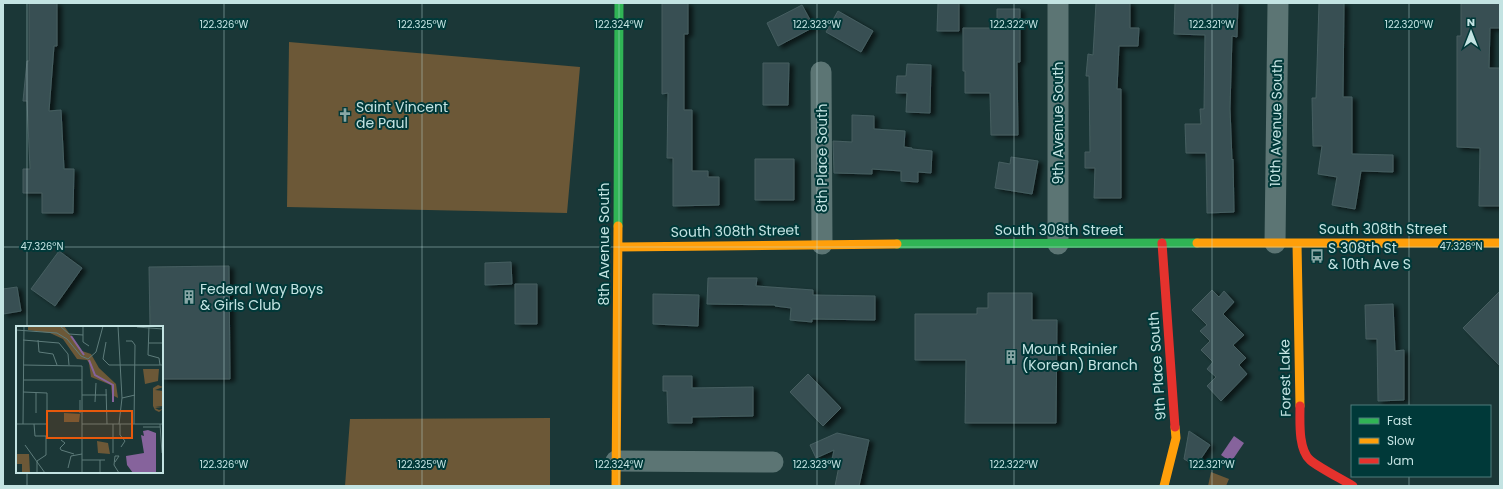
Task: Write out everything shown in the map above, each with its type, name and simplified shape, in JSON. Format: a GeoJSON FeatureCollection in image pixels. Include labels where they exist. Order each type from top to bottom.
{"type":"FeatureCollection","features":[{"type":"Feature","properties":{"kind":"street","name":"8th Avenue South"},"geometry":{"type":"LineString","coordinates":[[616,486],[619,3]]}},
{"type":"Feature","properties":{"kind":"street","name":"9th Avenue South"},"geometry":{"type":"LineString","coordinates":[[1058,3],[1058,244]]}},
{"type":"Feature","properties":{"kind":"street","name":"10th Avenue South"},"geometry":{"type":"LineString","coordinates":[[1275,243],[1278,3]]}},
{"type":"Feature","properties":{"kind":"street","name":"8th Place South"},"geometry":{"type":"LineString","coordinates":[[821,72],[822,244]]}},
{"type":"Feature","properties":{"kind":"street","name":"9th Place South"},"geometry":{"type":"LineString","coordinates":[[1162,243],[1176,438],[1164,486]]}},
{"type":"Feature","properties":{"kind":"street","name":"Forest Lake"},"geometry":{"type":"LineString","coordinates":[[1297,243],[1300,435],[1303,447],[1309,460],[1353,486]]}},
{"type":"Feature","properties":{"kind":"street","name":"South 308th Street"},"geometry":{"type":"LineString","coordinates":[[618,247],[822,244],[1500,243]]}},
{"type":"Feature","properties":{"kind":"street"},"geometry":{"type":"LineString","coordinates":[[616,461],[773,462]]}},
{"type":"Feature","properties":{"kind":"shaded area"},"geometry":{"type":"Polygon","coordinates":[[[289,42],[580,67],[567,213],[287,207],[289,42]]]}},
{"type":"Feature","properties":{"kind":"shaded area"},"geometry":{"type":"Polygon","coordinates":[[[550,418],[550,486],[345,486],[350,419],[550,418]]]}},
{"type":"Feature","properties":{"kind":"shaded area"},"geometry":{"type":"Polygon","coordinates":[[[1234,436],[1244,443],[1231,462],[1221,455],[1234,436]]]}},
{"type":"Feature","properties":{"kind":"shaded area"},"geometry":{"type":"Polygon","coordinates":[[[1211,472],[1229,479],[1226,486],[1208,486],[1211,472]]]}},
{"type":"Feature","properties":{"kind":"building"},"geometry":{"type":"Polygon","coordinates":[[[29,3],[57,3],[57,46],[54,46],[49,111],[61,110],[64,169],[74,169],[73,213],[42,213],[42,193],[23,193],[23,169],[30,169],[27,101],[23,101],[27,61],[29,61],[29,3]]]}},
{"type":"Feature","properties":{"kind":"building"},"geometry":{"type":"Polygon","coordinates":[[[662,3],[688,3],[688,34],[684,34],[684,110],[692,110],[692,171],[708,171],[708,177],[719,177],[719,205],[673,206],[673,158],[667,158],[668,93],[662,94],[662,3]]]}},
{"type":"Feature","properties":{"kind":"building"},"geometry":{"type":"Polygon","coordinates":[[[938,3],[959,3],[959,31],[937,31],[938,3]]]}},
{"type":"Feature","properties":{"kind":"building"},"geometry":{"type":"Polygon","coordinates":[[[1096,3],[1130,3],[1130,28],[1139,28],[1138,46],[1119,46],[1117,89],[1121,89],[1121,198],[1094,198],[1095,168],[1085,168],[1085,152],[1090,152],[1089,76],[1086,76],[1088,54],[1093,55],[1096,3]]]}},
{"type":"Feature","properties":{"kind":"building"},"geometry":{"type":"Polygon","coordinates":[[[1175,3],[1238,3],[1237,37],[1232,36],[1230,109],[1234,212],[1207,213],[1206,153],[1186,153],[1185,124],[1201,124],[1200,109],[1204,109],[1205,35],[1174,34],[1175,3]]]}},
{"type":"Feature","properties":{"kind":"building"},"geometry":{"type":"Polygon","coordinates":[[[1319,3],[1344,3],[1343,97],[1352,97],[1352,154],[1393,155],[1393,172],[1361,171],[1355,209],[1332,205],[1337,177],[1318,174],[1322,146],[1313,146],[1312,98],[1316,98],[1319,3]]]}},
{"type":"Feature","properties":{"kind":"building"},"geometry":{"type":"Polygon","coordinates":[[[1461,3],[1500,3],[1500,28],[1490,28],[1489,68],[1500,68],[1500,206],[1479,206],[1480,148],[1457,147],[1457,36],[1461,36],[1461,3]]]}},
{"type":"Feature","properties":{"kind":"building"},"geometry":{"type":"Polygon","coordinates":[[[802,5],[814,27],[778,46],[767,23],[802,5]]]}},
{"type":"Feature","properties":{"kind":"building"},"geometry":{"type":"Polygon","coordinates":[[[997,9],[1020,9],[1020,62],[1017,62],[1018,135],[991,135],[990,93],[965,93],[965,71],[963,71],[963,28],[997,28],[997,9]]]}},
{"type":"Feature","properties":{"kind":"building"},"geometry":{"type":"Polygon","coordinates":[[[838,11],[873,31],[861,52],[826,32],[838,11]]]}},
{"type":"Feature","properties":{"kind":"building"},"geometry":{"type":"Polygon","coordinates":[[[763,63],[789,63],[788,105],[763,105],[763,63]]]}},
{"type":"Feature","properties":{"kind":"building"},"geometry":{"type":"Polygon","coordinates":[[[907,64],[931,65],[930,113],[906,112],[907,93],[896,93],[897,76],[906,76],[907,64]]]}},
{"type":"Feature","properties":{"kind":"building"},"geometry":{"type":"Polygon","coordinates":[[[852,115],[874,116],[874,129],[905,131],[904,147],[932,151],[931,173],[918,172],[918,182],[901,181],[901,171],[872,169],[872,174],[834,173],[833,141],[852,142],[852,115]]]}},
{"type":"Feature","properties":{"kind":"building"},"geometry":{"type":"Polygon","coordinates":[[[1011,157],[1038,161],[1032,194],[995,188],[999,162],[1010,164],[1011,157]]]}},
{"type":"Feature","properties":{"kind":"building"},"geometry":{"type":"Polygon","coordinates":[[[755,159],[794,159],[794,200],[755,200],[755,159]]]}},
{"type":"Feature","properties":{"kind":"building"},"geometry":{"type":"Polygon","coordinates":[[[59,251],[82,268],[55,306],[31,289],[59,251]]]}},
{"type":"Feature","properties":{"kind":"building"},"geometry":{"type":"Polygon","coordinates":[[[511,262],[512,284],[485,285],[485,263],[511,262]]]}},
{"type":"Feature","properties":{"kind":"building","name":"Federal Way Boys & Girls Club"},"geometry":{"type":"Polygon","coordinates":[[[229,266],[230,379],[163,379],[163,326],[150,326],[149,267],[229,266]]]}},
{"type":"Feature","properties":{"kind":"building"},"geometry":{"type":"Polygon","coordinates":[[[708,278],[757,278],[756,286],[813,290],[813,295],[875,296],[875,320],[812,319],[812,322],[790,320],[791,308],[775,305],[707,304],[708,278]]]}},
{"type":"Feature","properties":{"kind":"building"},"geometry":{"type":"Polygon","coordinates":[[[515,284],[537,284],[537,324],[515,324],[515,284]]]}},
{"type":"Feature","properties":{"kind":"building"},"geometry":{"type":"Polygon","coordinates":[[[17,287],[21,311],[3,314],[3,289],[17,287]]]}},
{"type":"Feature","properties":{"kind":"building"},"geometry":{"type":"Polygon","coordinates":[[[1212,290],[1219,297],[1224,291],[1234,302],[1223,314],[1244,335],[1233,345],[1246,358],[1239,365],[1247,374],[1221,401],[1207,386],[1216,377],[1207,369],[1213,362],[1201,350],[1210,341],[1200,331],[1207,325],[1192,310],[1212,290]]]}},
{"type":"Feature","properties":{"kind":"building"},"geometry":{"type":"Polygon","coordinates":[[[1500,291],[1500,366],[1463,328],[1500,291]]]}},
{"type":"Feature","properties":{"kind":"building","name":"Mount Rainier (Korean) Branch"},"geometry":{"type":"Polygon","coordinates":[[[988,293],[1032,293],[1032,320],[1057,320],[1056,423],[965,423],[966,360],[915,360],[915,314],[977,314],[977,308],[988,308],[988,293]]]}},
{"type":"Feature","properties":{"kind":"building"},"geometry":{"type":"Polygon","coordinates":[[[653,294],[699,295],[698,326],[653,324],[653,294]]]}},
{"type":"Feature","properties":{"kind":"building"},"geometry":{"type":"Polygon","coordinates":[[[1393,304],[1395,351],[1404,350],[1404,400],[1378,401],[1377,339],[1366,339],[1365,305],[1393,304]]]}},
{"type":"Feature","properties":{"kind":"building"},"geometry":{"type":"Polygon","coordinates":[[[808,374],[841,408],[823,426],[790,392],[808,374]]]}},
{"type":"Feature","properties":{"kind":"building"},"geometry":{"type":"Polygon","coordinates":[[[663,376],[692,376],[692,388],[753,387],[753,416],[692,417],[692,423],[668,423],[667,391],[663,391],[663,376]]]}},
{"type":"Feature","properties":{"kind":"building"},"geometry":{"type":"Polygon","coordinates":[[[1189,431],[1210,445],[1196,466],[1184,459],[1189,431]]]}},
{"type":"Feature","properties":{"kind":"building"},"geometry":{"type":"Polygon","coordinates":[[[837,433],[869,440],[859,486],[835,486],[839,466],[831,464],[834,450],[816,458],[810,445],[837,433]]]}},
{"type":"Feature","properties":{"kind":"traffic: fast"},"geometry":{"type":"LineString","coordinates":[[618,226],[619,3]]}},
{"type":"Feature","properties":{"kind":"traffic: fast"},"geometry":{"type":"LineString","coordinates":[[897,244],[1197,243]]}},
{"type":"Feature","properties":{"kind":"traffic: slow"},"geometry":{"type":"LineString","coordinates":[[616,486],[618,226]]}},
{"type":"Feature","properties":{"kind":"traffic: slow"},"geometry":{"type":"LineString","coordinates":[[1197,243],[1500,243]]}},
{"type":"Feature","properties":{"kind":"traffic: slow"},"geometry":{"type":"LineString","coordinates":[[1297,243],[1300,406]]}},
{"type":"Feature","properties":{"kind":"traffic: slow"},"geometry":{"type":"LineString","coordinates":[[618,247],[897,244]]}},
{"type":"Feature","properties":{"kind":"traffic: slow"},"geometry":{"type":"LineString","coordinates":[[1164,486],[1176,438],[1175,427]]}},
{"type":"Feature","properties":{"kind":"traffic: jam"},"geometry":{"type":"LineString","coordinates":[[1162,243],[1175,427]]}},
{"type":"Feature","properties":{"kind":"traffic: jam"},"geometry":{"type":"LineString","coordinates":[[1300,406],[1300,434],[1303,449],[1306,455],[1320,467],[1353,486]]}},
{"type":"Feature","properties":{"kind":"place","name":"Saint Vincent de Paul"},"geometry":{"type":"Point","coordinates":[345,115]}},
{"type":"Feature","properties":{"kind":"place","name":"S 308th St & 10th Ave S"},"geometry":{"type":"Point","coordinates":[1317,256]}},
{"type":"Feature","properties":{"kind":"place","name":"Federal Way Boys & Girls Club"},"geometry":{"type":"Point","coordinates":[189,297]}},
{"type":"Feature","properties":{"kind":"place","name":"Mount Rainier (Korean) Branch"},"geometry":{"type":"Point","coordinates":[1011,357]}}]}
